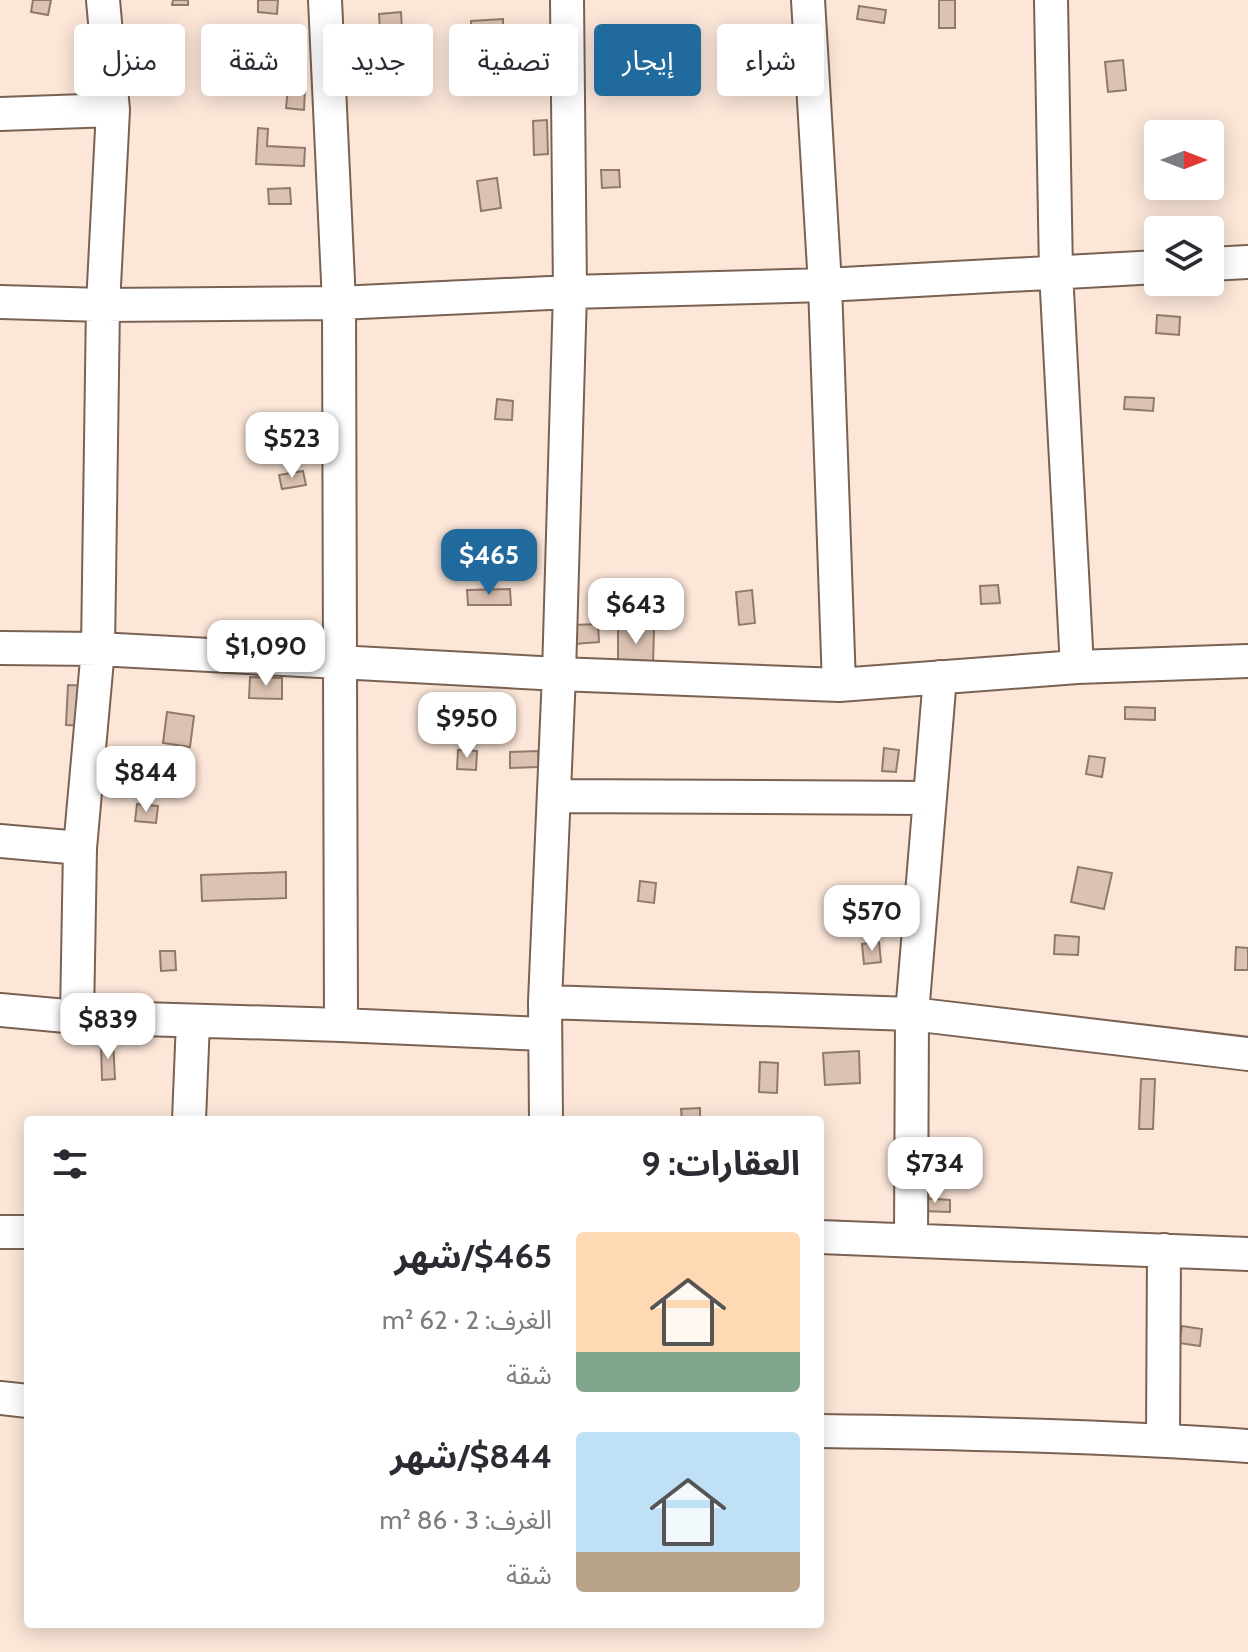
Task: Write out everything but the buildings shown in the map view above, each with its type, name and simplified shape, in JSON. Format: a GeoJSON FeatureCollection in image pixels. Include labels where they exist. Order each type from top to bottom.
{"type":"FeatureCollection","features":[{"type":"Feature","properties":{"kind":"street"},"geometry":{"type":"LineString","coordinates":[[77,1017],[80,848],[98,649],[103,305],[113,110],[103,0]]}},
{"type":"Feature","properties":{"kind":"street"},"geometry":{"type":"LineString","coordinates":[[325,0],[339,303],[341,1025]]}},
{"type":"Feature","properties":{"kind":"street"},"geometry":{"type":"LineString","coordinates":[[546,1116],[544,1034],[570,292],[567,0]]}},
{"type":"Feature","properties":{"kind":"street"},"geometry":{"type":"LineString","coordinates":[[808,0],[825,285],[839,685]]}},
{"type":"Feature","properties":{"kind":"street"},"geometry":{"type":"LineString","coordinates":[[1051,0],[1056,272],[1077,667]]}},
{"type":"Feature","properties":{"kind":"street"},"geometry":{"type":"LineString","coordinates":[[0,114],[113,110]]}},
{"type":"Feature","properties":{"kind":"street"},"geometry":{"type":"LineString","coordinates":[[1224,263],[1248,262]]}},
{"type":"Feature","properties":{"kind":"street"},"geometry":{"type":"LineString","coordinates":[[0,302],[103,305],[339,303],[570,292],[825,285],[1144,268]]}},
{"type":"Feature","properties":{"kind":"street"},"geometry":{"type":"LineString","coordinates":[[0,648],[98,649],[559,674],[839,685],[1077,667],[1248,661]]}},
{"type":"Feature","properties":{"kind":"street"},"geometry":{"type":"LineString","coordinates":[[911,1239],[912,1014],[940,677]]}},
{"type":"Feature","properties":{"kind":"street"},"geometry":{"type":"LineString","coordinates":[[554,796],[929,798]]}},
{"type":"Feature","properties":{"kind":"street"},"geometry":{"type":"LineString","coordinates":[[0,841],[80,848]]}},
{"type":"Feature","properties":{"kind":"street"},"geometry":{"type":"LineString","coordinates":[[545,1002],[912,1014],[1248,1054]]}},
{"type":"Feature","properties":{"kind":"street"},"geometry":{"type":"LineString","coordinates":[[0,1010],[77,1017],[544,1034]]}},
{"type":"Feature","properties":{"kind":"street"},"geometry":{"type":"LineString","coordinates":[[189,1116],[193,1021]]}},
{"type":"Feature","properties":{"kind":"street"},"geometry":{"type":"LineString","coordinates":[[0,1232],[24,1232]]}},
{"type":"Feature","properties":{"kind":"street"},"geometry":{"type":"LineString","coordinates":[[824,1237],[1248,1254]]}},
{"type":"Feature","properties":{"kind":"street"},"geometry":{"type":"LineString","coordinates":[[1163,1440],[1164,1250]]}},
{"type":"Feature","properties":{"kind":"street"},"geometry":{"type":"LineString","coordinates":[[0,1398],[24,1401]]}},
{"type":"Feature","properties":{"kind":"street"},"geometry":{"type":"LineString","coordinates":[[824,1431],[1163,1440],[1248,1446]]}}]}
